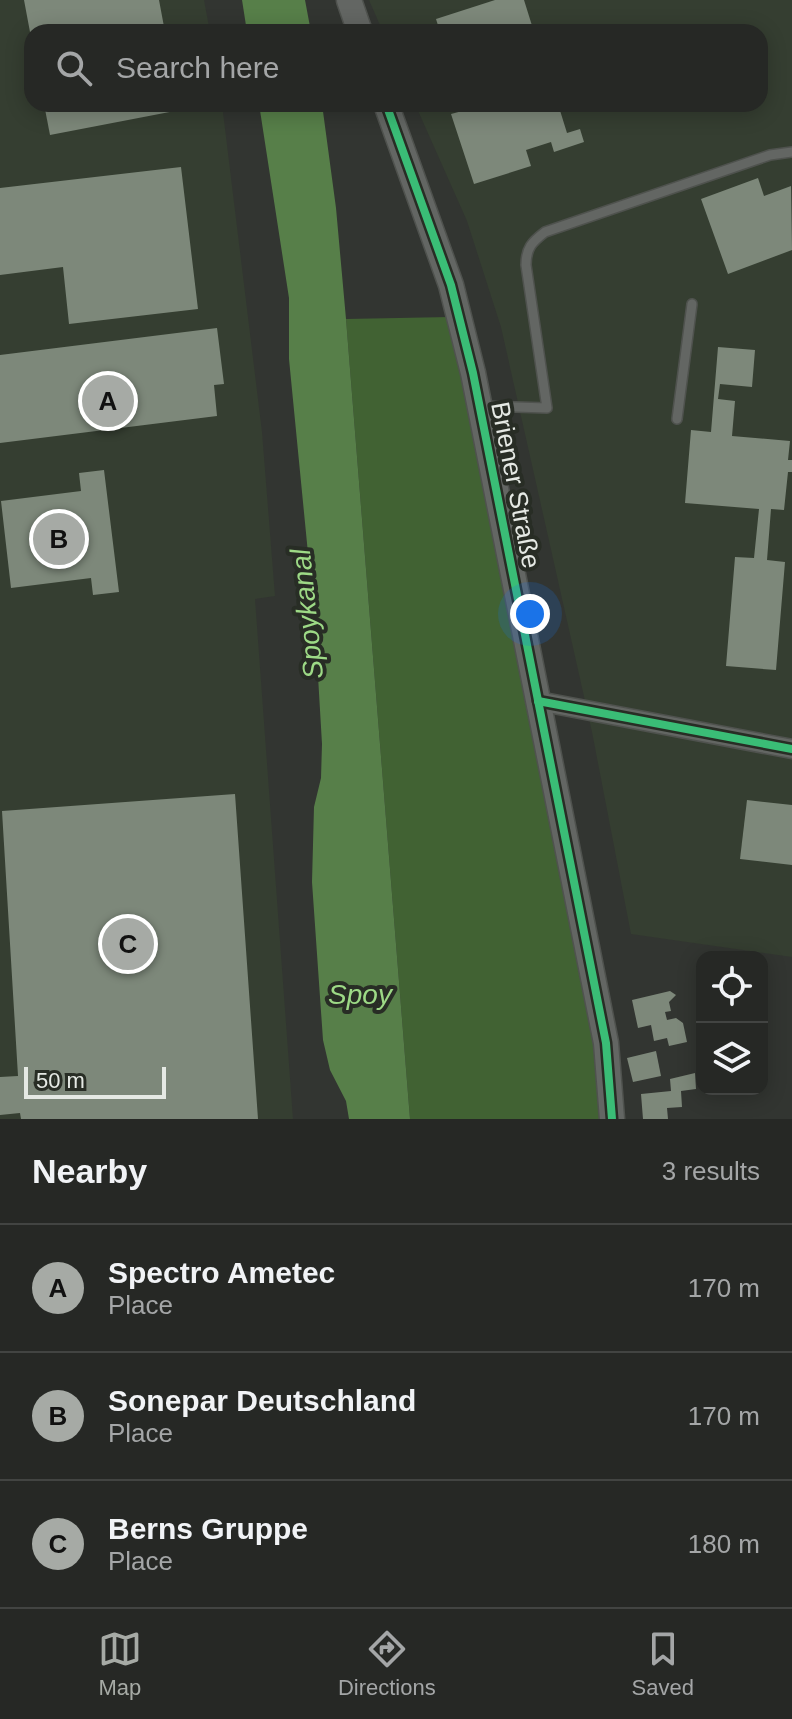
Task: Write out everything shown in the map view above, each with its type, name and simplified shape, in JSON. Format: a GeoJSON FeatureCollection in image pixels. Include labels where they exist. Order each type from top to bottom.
{"type":"FeatureCollection","features":[{"type":"Feature","properties":{"kind":"street"},"geometry":{"type":"LineString","coordinates":[[349,0],[357,24]]}},
{"type":"Feature","properties":{"kind":"street","name":"Briener Straße"},"geometry":{"type":"LineString","coordinates":[[389,112],[451,285],[480,406],[606,1043],[612,1119]]}},
{"type":"Feature","properties":{"kind":"street"},"geometry":{"type":"LineString","coordinates":[[538,701],[792,749]]}},
{"type":"Feature","properties":{"kind":"lane"},"geometry":{"type":"LineString","coordinates":[[480,406],[547,408],[526,265],[530,243],[545,232],[770,155],[792,152]]}},
{"type":"Feature","properties":{"kind":"lane"},"geometry":{"type":"LineString","coordinates":[[677,419],[692,304]]}},
{"type":"Feature","properties":{"kind":"shaded area"},"geometry":{"type":"Polygon","coordinates":[[[0,0],[204,0],[208,24],[24,24],[24,112],[223,112],[262,432],[275,596],[255,599],[293,1119],[0,1119],[0,0]]]}},
{"type":"Feature","properties":{"kind":"shaded area"},"geometry":{"type":"Polygon","coordinates":[[[369,0],[792,0],[792,957],[768,954],[768,951],[631,934],[592,732],[501,327],[467,221],[419,112],[768,112],[768,24],[380,24],[369,0]]]}},
{"type":"Feature","properties":{"kind":"shaded area"},"geometry":{"type":"Polygon","coordinates":[[[450,317],[595,1037],[602,1119],[410,1119],[346,319],[450,317]]]}},
{"type":"Feature","properties":{"kind":"water"},"geometry":{"type":"Polygon","coordinates":[[[242,0],[305,0],[310,24],[246,24],[242,0]]]}},
{"type":"Feature","properties":{"kind":"water","name":"Spoy"},"geometry":{"type":"Polygon","coordinates":[[[260,112],[323,112],[346,319],[410,1119],[349,1119],[346,1101],[330,1070],[323,1040],[312,882],[314,807],[321,778],[322,744],[315,625],[289,359],[289,298],[260,112]]]}},
{"type":"Feature","properties":{"kind":"building"},"geometry":{"type":"Polygon","coordinates":[[[24,0],[159,0],[164,24],[28,24],[24,0]]]}},
{"type":"Feature","properties":{"kind":"building"},"geometry":{"type":"Polygon","coordinates":[[[495,0],[524,0],[532,24],[438,24],[436,19],[495,0]]]}},
{"type":"Feature","properties":{"kind":"building"},"geometry":{"type":"Polygon","coordinates":[[[46,112],[170,112],[50,135],[46,112]]]}},
{"type":"Feature","properties":{"kind":"building"},"geometry":{"type":"Polygon","coordinates":[[[560,112],[567,133],[580,129],[584,142],[554,152],[551,142],[526,150],[531,166],[474,184],[451,114],[560,112]]]}},
{"type":"Feature","properties":{"kind":"building"},"geometry":{"type":"Polygon","coordinates":[[[181,167],[198,309],[69,324],[63,267],[0,275],[0,188],[181,167]]]}},
{"type":"Feature","properties":{"kind":"building"},"geometry":{"type":"Polygon","coordinates":[[[758,178],[764,196],[791,186],[792,250],[728,274],[701,199],[758,178]]]}},
{"type":"Feature","properties":{"kind":"building"},"geometry":{"type":"Polygon","coordinates":[[[217,328],[224,384],[214,385],[217,416],[0,443],[0,355],[217,328]]]}},
{"type":"Feature","properties":{"kind":"building"},"geometry":{"type":"Polygon","coordinates":[[[718,347],[755,350],[752,387],[720,384],[718,399],[735,401],[732,436],[790,441],[788,460],[792,460],[792,472],[788,472],[784,510],[771,509],[767,560],[785,562],[776,670],[726,666],[735,557],[754,558],[759,509],[685,503],[691,430],[711,432],[718,347]]]}},
{"type":"Feature","properties":{"kind":"building"},"geometry":{"type":"Polygon","coordinates":[[[104,470],[119,592],[93,595],[91,578],[11,588],[1,501],[81,491],[79,473],[104,470]]]}},
{"type":"Feature","properties":{"kind":"building"},"geometry":{"type":"Polygon","coordinates":[[[235,794],[258,1119],[21,1119],[20,1113],[0,1115],[0,1077],[18,1076],[2,811],[235,794]]]}},
{"type":"Feature","properties":{"kind":"building"},"geometry":{"type":"Polygon","coordinates":[[[747,800],[792,805],[792,865],[740,859],[747,800]]]}},
{"type":"Feature","properties":{"kind":"building"},"geometry":{"type":"Polygon","coordinates":[[[670,991],[676,995],[669,1002],[671,1011],[665,1012],[667,1020],[676,1018],[683,1023],[687,1042],[669,1046],[667,1038],[654,1041],[651,1025],[638,1028],[632,1000],[670,991]]]}},
{"type":"Feature","properties":{"kind":"building"},"geometry":{"type":"Polygon","coordinates":[[[656,1051],[661,1076],[633,1082],[627,1058],[656,1051]]]}},
{"type":"Feature","properties":{"kind":"building"},"geometry":{"type":"Polygon","coordinates":[[[695,1073],[696,1089],[681,1091],[682,1107],[667,1108],[668,1119],[643,1119],[641,1094],[671,1091],[670,1079],[695,1073]]]}},
{"type":"Feature","properties":{"kind":"cycle path"},"geometry":{"type":"LineString","coordinates":[[389,112],[451,285],[473,373],[606,1043],[612,1119]]}},
{"type":"Feature","properties":{"kind":"cycle path"},"geometry":{"type":"LineString","coordinates":[[538,701],[792,749]]}},
{"type":"Feature","properties":{"kind":"place","name":"Spectro Ametec"},"geometry":{"type":"Point","coordinates":[108,401]}},
{"type":"Feature","properties":{"kind":"place","name":"Sonepar Deutschland"},"geometry":{"type":"Point","coordinates":[59,539]}},
{"type":"Feature","properties":{"kind":"place","name":"Berns Gruppe"},"geometry":{"type":"Point","coordinates":[128,944]}},
{"type":"Feature","properties":{"kind":"water label","name":"Spoykanal"},"geometry":{"type":"Point","coordinates":[307,614]}}]}
